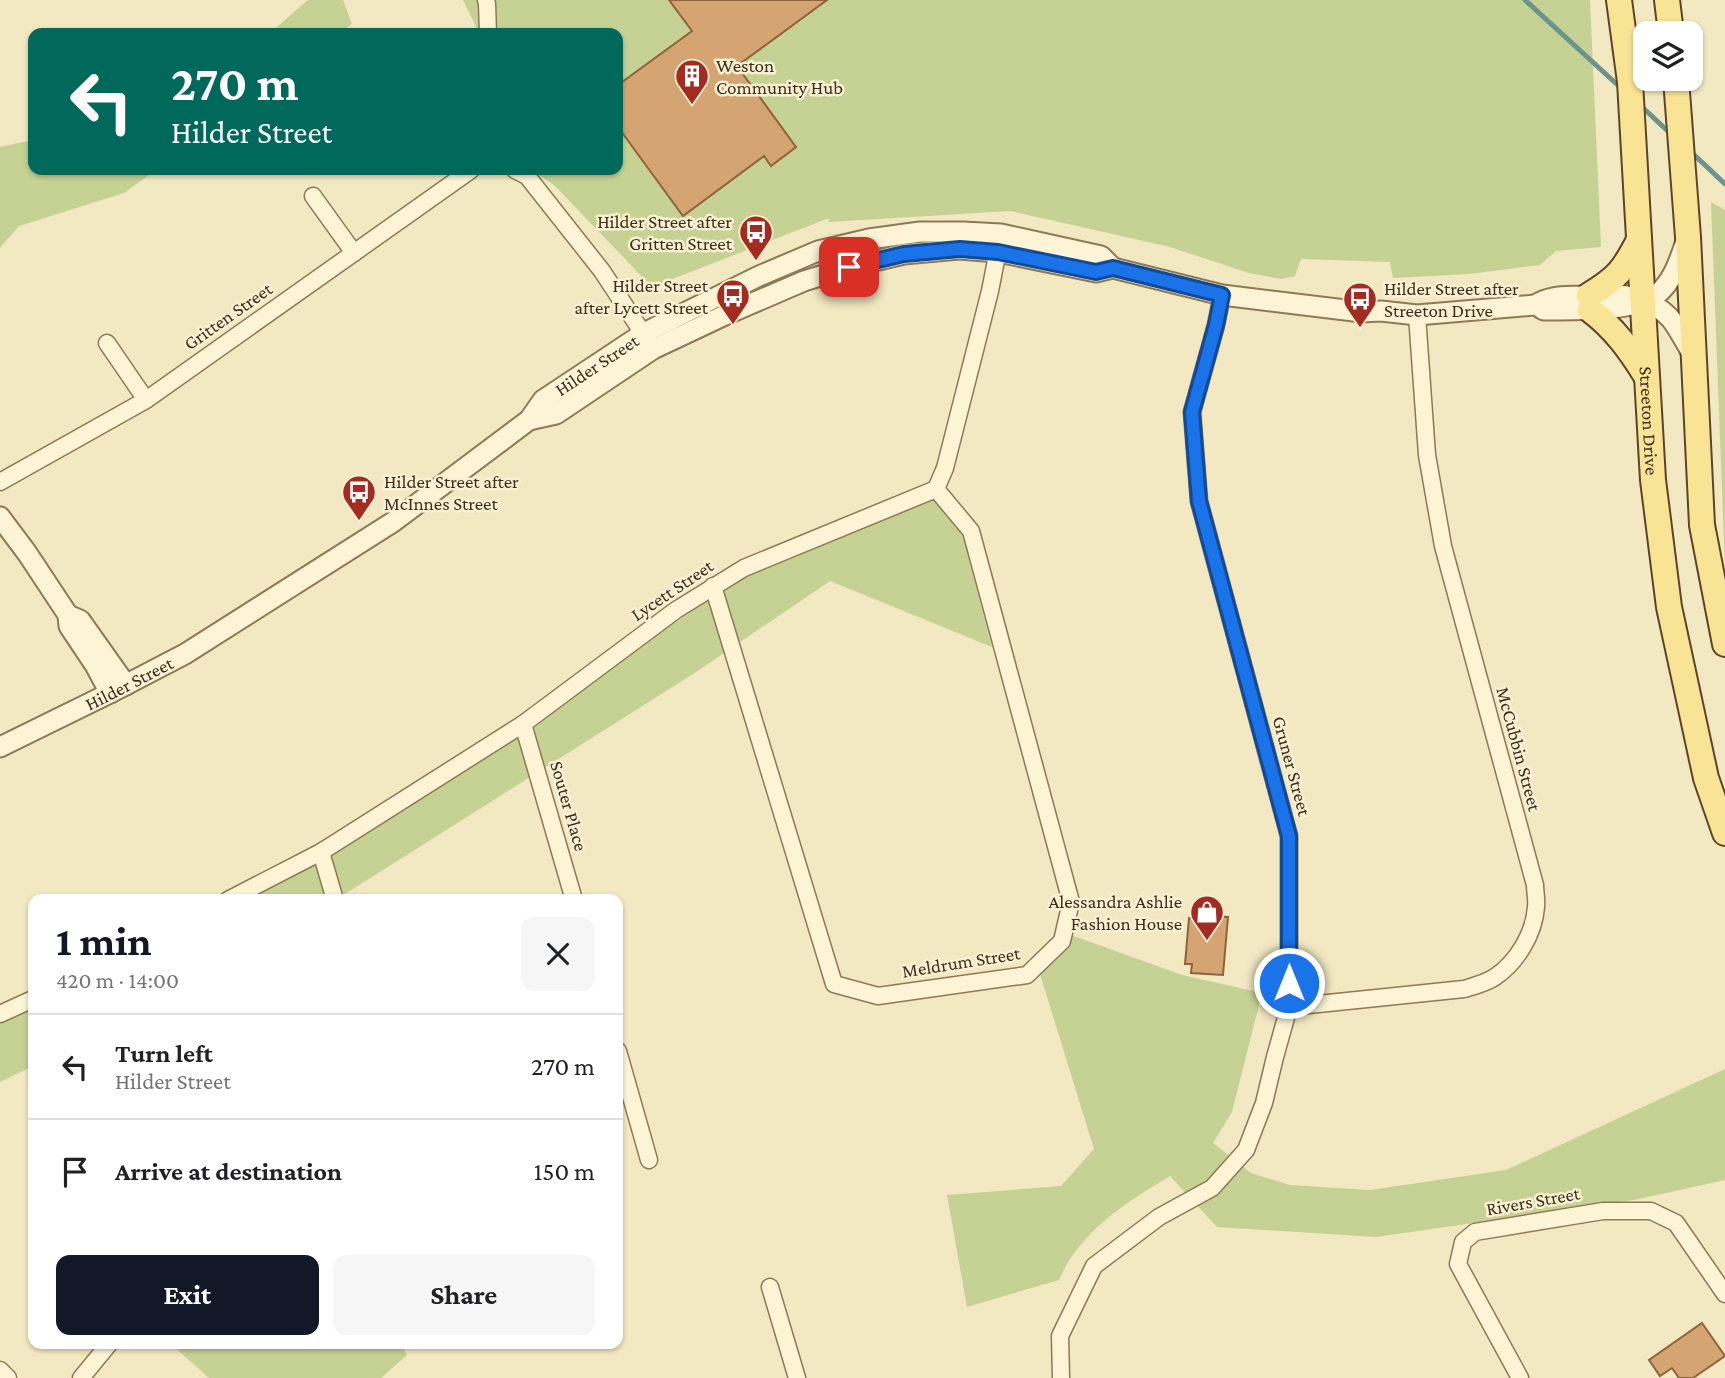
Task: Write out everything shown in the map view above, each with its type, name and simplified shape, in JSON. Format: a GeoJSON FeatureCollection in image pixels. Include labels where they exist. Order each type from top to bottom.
{"type":"FeatureCollection","features":[{"type":"Feature","properties":{"kind":"main road"},"geometry":{"type":"LineString","coordinates":[[1669,3],[1670,21]]}},
{"type":"Feature","properties":{"kind":"main road","name":"Streeton Drive"},"geometry":{"type":"LineString","coordinates":[[1622,8],[1630,82],[1653,480],[1669,607],[1706,778],[1725,833]]}},
{"type":"Feature","properties":{"kind":"main road"},"geometry":{"type":"LineString","coordinates":[[1677,91],[1688,237],[1702,525],[1725,644]]}},
{"type":"Feature","properties":{"kind":"main road"},"geometry":{"type":"LineString","coordinates":[[1640,239],[1625,267],[1590,302],[1620,336],[1648,379]]}},
{"type":"Feature","properties":{"kind":"street"},"geometry":{"type":"LineString","coordinates":[[486,0],[488,28]]}},
{"type":"Feature","properties":{"kind":"street","name":"Gritten Street"},"geometry":{"type":"LineString","coordinates":[[0,482],[146,400],[464,175]]}},
{"type":"Feature","properties":{"kind":"street"},"geometry":{"type":"LineString","coordinates":[[525,175],[602,271],[648,341]]}},
{"type":"Feature","properties":{"kind":"street"},"geometry":{"type":"LineString","coordinates":[[313,196],[354,253]]}},
{"type":"Feature","properties":{"kind":"street","name":"Hilder Street"},"geometry":{"type":"LineString","coordinates":[[0,747],[184,654],[393,522],[529,421],[543,400],[760,276],[818,251],[869,239],[920,233],[963,232],[1000,243],[1101,256],[1113,268],[1222,295],[1362,312],[1417,314],[1535,305],[1545,310],[1590,302],[1623,307],[1655,296],[1667,285],[1688,237]]}},
{"type":"Feature","properties":{"kind":"street"},"geometry":{"type":"LineString","coordinates":[[936,489],[945,468],[1000,243]]}},
{"type":"Feature","properties":{"kind":"street","name":"Gruner Street"},"geometry":{"type":"LineString","coordinates":[[1061,1378],[1060,1336],[1094,1266],[1159,1217],[1212,1188],[1246,1150],[1264,1103],[1289,1007],[1289,836],[1199,501],[1192,412],[1222,295]]}},
{"type":"Feature","properties":{"kind":"street"},"geometry":{"type":"LineString","coordinates":[[1643,300],[1671,319],[1693,355]]}},
{"type":"Feature","properties":{"kind":"street","name":"McCubbin Street"},"geometry":{"type":"LineString","coordinates":[[1289,1007],[1464,989],[1481,984],[1494,978],[1519,954],[1534,918],[1535,885],[1443,547],[1427,455],[1417,314]]}},
{"type":"Feature","properties":{"kind":"street"},"geometry":{"type":"LineString","coordinates":[[107,342],[146,400]]}},
{"type":"Feature","properties":{"kind":"street","name":"Lycett Street"},"geometry":{"type":"LineString","coordinates":[[240,894],[321,852],[523,724],[676,610],[713,586],[744,568],[936,489]]}},
{"type":"Feature","properties":{"kind":"street","name":"Meldrum Street"},"geometry":{"type":"LineString","coordinates":[[713,586],[834,984],[878,996],[1027,975],[1062,941],[1071,902],[971,531],[936,489]]}},
{"type":"Feature","properties":{"kind":"street"},"geometry":{"type":"LineString","coordinates":[[0,517],[68,615],[69,626],[95,665],[118,689]]}},
{"type":"Feature","properties":{"kind":"street","name":"Souter Place"},"geometry":{"type":"LineString","coordinates":[[523,724],[572,894]]}},
{"type":"Feature","properties":{"kind":"street"},"geometry":{"type":"LineString","coordinates":[[321,852],[333,894]]}},
{"type":"Feature","properties":{"kind":"street"},"geometry":{"type":"LineString","coordinates":[[0,1014],[28,1001]]}},
{"type":"Feature","properties":{"kind":"street"},"geometry":{"type":"LineString","coordinates":[[623,1069],[649,1160]]}},
{"type":"Feature","properties":{"kind":"street","name":"Rivers Street"},"geometry":{"type":"LineString","coordinates":[[1520,1378],[1458,1264],[1463,1242],[1475,1232],[1603,1211],[1651,1211],[1676,1223],[1725,1294]]}},
{"type":"Feature","properties":{"kind":"street"},"geometry":{"type":"LineString","coordinates":[[770,1287],[797,1378]]}},
{"type":"Feature","properties":{"kind":"street"},"geometry":{"type":"LineString","coordinates":[[81,1378],[105,1349]]}},
{"type":"Feature","properties":{"kind":"street"},"geometry":{"type":"LineString","coordinates":[[0,1370],[8,1378]]}},
{"type":"Feature","properties":{"kind":"green space"},"geometry":{"type":"Polygon","coordinates":[[[308,0],[343,0],[352,24],[346,28],[276,28],[308,0]]]}},
{"type":"Feature","properties":{"kind":"green space"},"geometry":{"type":"Polygon","coordinates":[[[463,0],[1590,0],[1601,247],[1556,251],[1540,265],[1469,274],[1393,278],[1390,262],[1301,259],[1295,276],[1281,279],[1249,273],[1170,247],[1010,211],[828,222],[829,218],[652,287],[554,185],[539,175],[623,175],[623,28],[477,28],[463,0]]]}},
{"type":"Feature","properties":{"kind":"green space"},"geometry":{"type":"Polygon","coordinates":[[[28,141],[28,175],[149,175],[124,193],[19,226],[0,248],[0,147],[28,141]]]}},
{"type":"Feature","properties":{"kind":"green space"},"geometry":{"type":"Polygon","coordinates":[[[1711,202],[1725,210],[1725,568],[1711,202]]]}},
{"type":"Feature","properties":{"kind":"green space"},"geometry":{"type":"Polygon","coordinates":[[[937,494],[963,537],[992,647],[830,581],[693,674],[345,894],[251,894],[327,854],[739,580],[937,494]]]}},
{"type":"Feature","properties":{"kind":"green space"},"geometry":{"type":"Polygon","coordinates":[[[1071,935],[1182,975],[1262,993],[1232,1112],[1213,1143],[1251,1173],[1290,1185],[1370,1190],[1506,1170],[1725,1069],[1725,1180],[1634,1200],[1376,1237],[1217,1227],[1170,1176],[1130,1201],[1093,1231],[1072,1256],[1059,1280],[967,1307],[947,1195],[1061,1186],[1094,1149],[1040,974],[1071,935]]]}},
{"type":"Feature","properties":{"kind":"green space"},"geometry":{"type":"Polygon","coordinates":[[[28,1001],[28,1068],[0,1082],[0,1014],[28,1001]]]}},
{"type":"Feature","properties":{"kind":"green space"},"geometry":{"type":"Polygon","coordinates":[[[177,1349],[404,1349],[407,1355],[381,1378],[209,1378],[177,1349]]]}},
{"type":"Feature","properties":{"kind":"building","name":"Weston Community Hub"},"geometry":{"type":"Polygon","coordinates":[[[669,0],[827,0],[737,66],[796,147],[771,166],[764,156],[683,216],[623,134],[623,81],[692,31],[669,0]]]}},
{"type":"Feature","properties":{"kind":"building","name":"Alessandra Ashlie Fashion House"},"geometry":{"type":"Polygon","coordinates":[[[1213,916],[1228,917],[1223,975],[1191,973],[1192,964],[1185,964],[1189,918],[1213,920],[1213,916]]]}},
{"type":"Feature","properties":{"kind":"building"},"geometry":{"type":"Polygon","coordinates":[[[1702,1323],[1725,1356],[1693,1378],[1679,1378],[1672,1368],[1660,1376],[1649,1360],[1702,1323]]]}},
{"type":"Feature","properties":{"kind":"waterway"},"geometry":{"type":"LineString","coordinates":[[1525,0],[1621,88]]}},
{"type":"Feature","properties":{"kind":"waterway"},"geometry":{"type":"LineString","coordinates":[[1641,106],[1672,135]]}},
{"type":"Feature","properties":{"kind":"waterway"},"geometry":{"type":"LineString","coordinates":[[1690,151],[1725,184]]}},
{"type":"Feature","properties":{"kind":"place","name":"Weston Community Hub"},"geometry":{"type":"Point","coordinates":[692,106]}},
{"type":"Feature","properties":{"kind":"place","name":"Hilder Street after Gritten Street"},"geometry":{"type":"Point","coordinates":[756,262]}},
{"type":"Feature","properties":{"kind":"place","name":"Hilder Street after Lycett Street"},"geometry":{"type":"Point","coordinates":[733,326]}},
{"type":"Feature","properties":{"kind":"place","name":"Hilder Street after Streeton Drive"},"geometry":{"type":"Point","coordinates":[1360,329]}},
{"type":"Feature","properties":{"kind":"place","name":"Hilder Street after McInnes Street"},"geometry":{"type":"Point","coordinates":[359,522]}},
{"type":"Feature","properties":{"kind":"place","name":"Alessandra Ashlie Fashion House"},"geometry":{"type":"Point","coordinates":[1207,942]}},
{"type":"Feature","properties":{"kind":"route"},"geometry":{"type":"LineString","coordinates":[[849,267],[904,254],[960,249],[998,252],[1096,272],[1113,268],[1222,295],[1192,412],[1199,501],[1289,836],[1289,983]]}}]}
